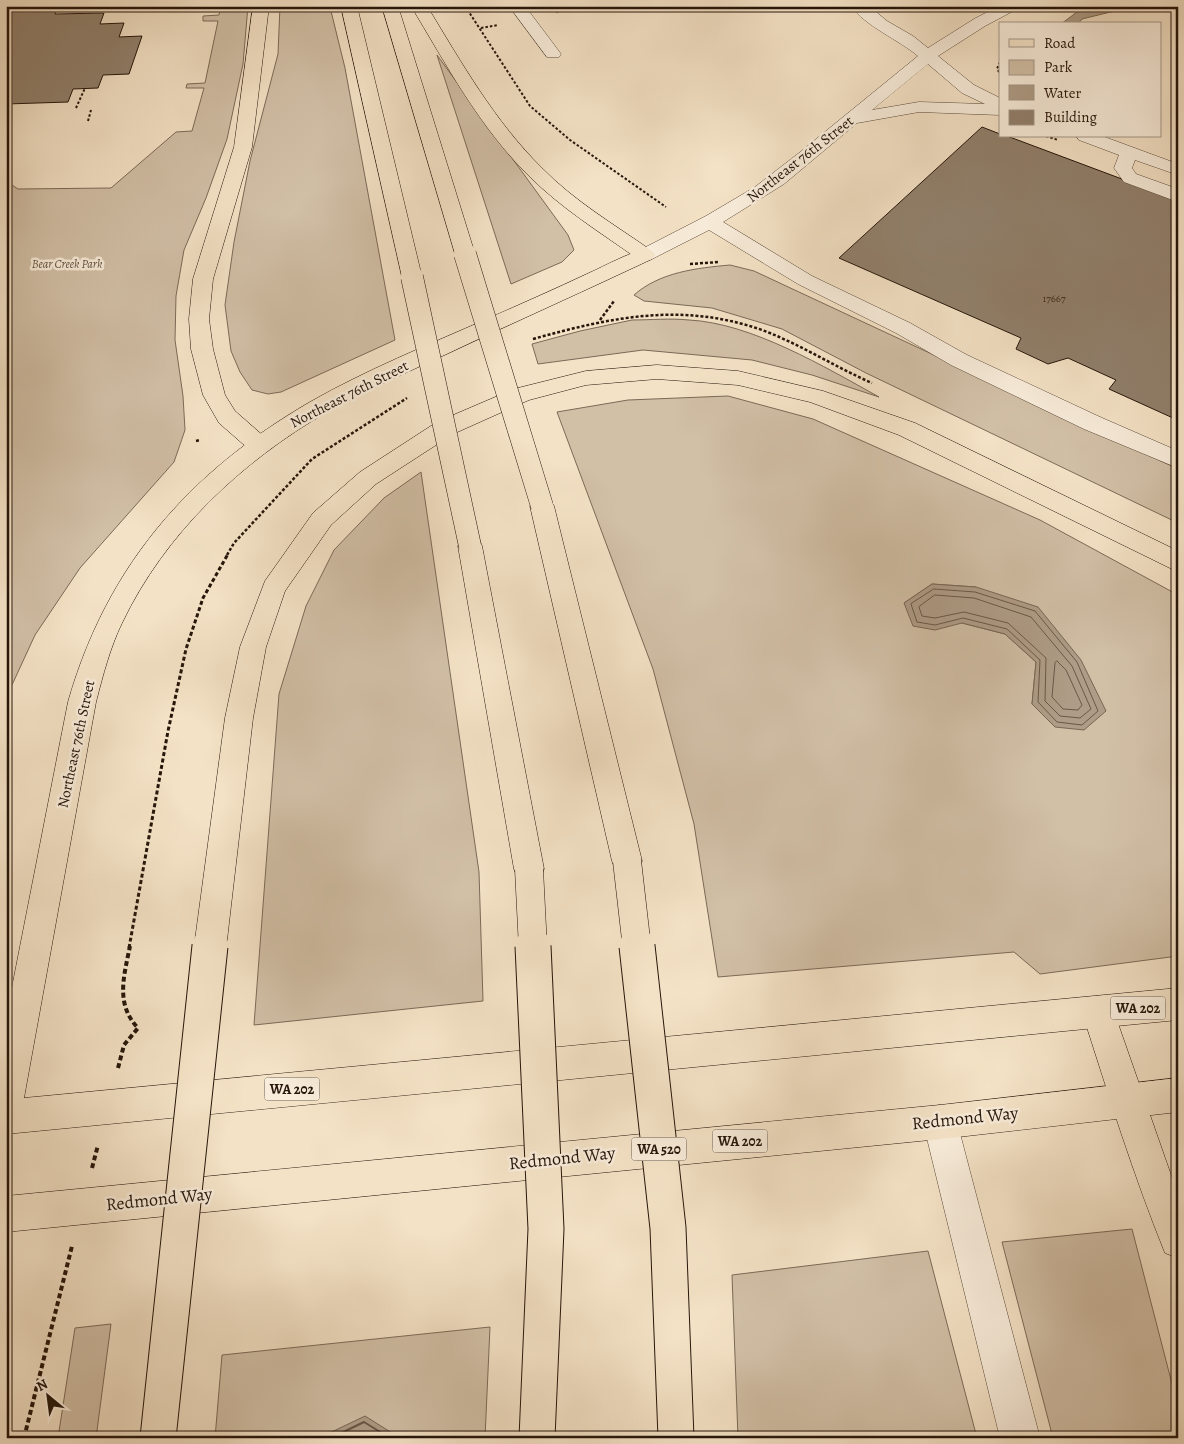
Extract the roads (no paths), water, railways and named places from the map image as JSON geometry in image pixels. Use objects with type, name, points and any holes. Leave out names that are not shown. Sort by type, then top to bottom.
[{"type":"main road","points":[[259,445],[227,417],[214,395],[202,349],[200,319],[203,279],[243,147],[261,6]]},
{"type":"main road","points":[[349,6],[412,277],[470,546],[529,869],[546,1229],[537,1438]]},
{"type":"main road","name":"WA 520","points":[[390,6],[542,506],[627,860],[668,1228],[676,1438]]},
{"type":"main road","points":[[419,6],[486,109],[523,159],[565,198],[645,255]]},
{"type":"main road","name":"Northeast 76th Street","points":[[6,1106],[82,702],[99,650],[122,600],[156,546],[204,492],[259,445],[318,407],[645,255]]},
{"type":"main road","points":[[158,1438],[211,940],[239,718],[253,647],[274,588],[322,519],[368,478],[445,428],[522,394],[586,378],[657,372],[738,378],[815,396],[907,429],[1092,518],[1178,562]]},
{"type":"main road","name":"WA 202","points":[[6,1117],[1178,1004]]},
{"type":"main road","points":[[1098,1012],[1157,1187],[1178,1240]]},
{"type":"main road","name":"Redmond Way","points":[[6,1214],[940,1122],[1178,1095]]},
{"type":"street","points":[[517,6],[553,54]]},
{"type":"street","points":[[859,6],[882,24],[907,39],[968,89],[999,104]]},
{"type":"street","name":"Northeast 76th Street","points":[[645,255],[742,204],[777,180],[928,56],[965,31],[1012,6]]},
{"type":"street","points":[[851,119],[886,111],[919,107],[999,110]]},
{"type":"street","points":[[1090,138],[1178,170]]},
{"type":"street","points":[[1128,152],[1123,168],[1130,178],[1178,196]]},
{"type":"street","points":[[709,222],[805,280],[903,328],[959,360],[1092,423],[1178,460]]},
{"type":"street","points":[[940,1122],[958,1200],[1020,1438]]},
{"type":"water","points":[[1108,6],[1135,6],[1082,19],[1080,22],[1064,22],[1077,12]]},
{"type":"water","points":[[932,584],[976,587],[1038,607],[1081,660],[1106,711],[1084,730],[1055,727],[1032,704],[1036,662],[1005,634],[962,623],[935,630],[913,626],[904,603]]},
{"type":"water","points":[[365,1416],[400,1438],[319,1438]]},
{"type":"park label","name":"Bear Creek Park","points":[[67,264]]}]
